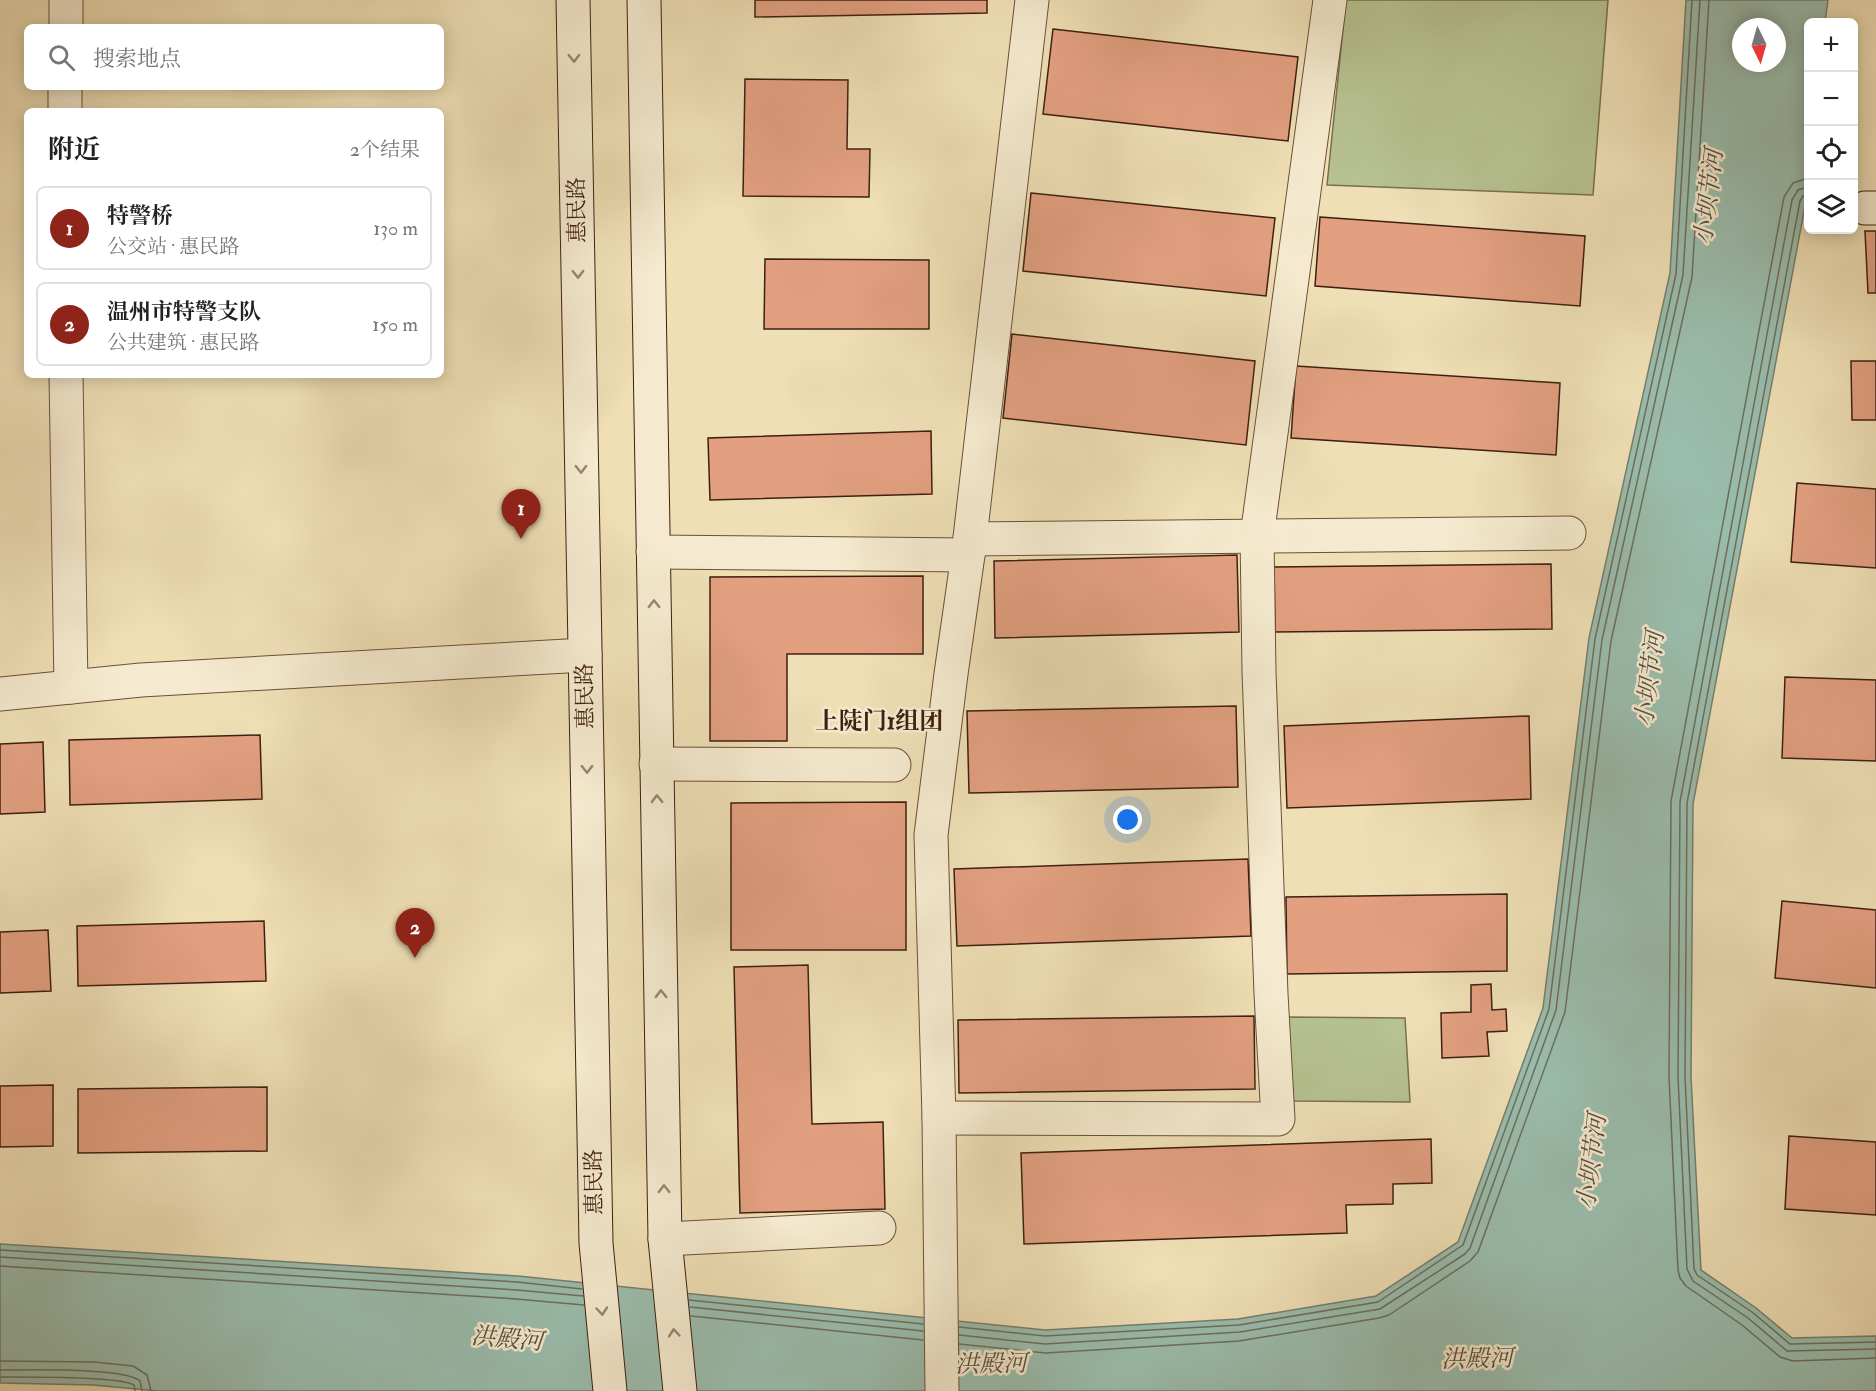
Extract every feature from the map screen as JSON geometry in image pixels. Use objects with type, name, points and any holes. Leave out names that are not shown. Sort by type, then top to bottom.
[{"type":"street","points":[[66,0],[66,24]]},
{"type":"street","name":"惠民路","points":[[573,0],[597,1253],[610,1391]]},
{"type":"street","points":[[644,0],[666,1243],[680,1391]]},
{"type":"street","points":[[942,1391],[939,1118],[931,835],[969,547],[1032,0]]},
{"type":"street","points":[[939,1118],[1278,1119],[1259,672],[1257,536],[1330,0]]},
{"type":"street","points":[[65,90],[65,108]]},
{"type":"street","points":[[66,378],[71,687]]},
{"type":"street","points":[[653,552],[969,547],[1257,536],[1569,533]]},
{"type":"street","points":[[0,694],[153,680],[585,655]]},
{"type":"street","points":[[657,764],[894,765]]},
{"type":"street","points":[[666,1243],[879,1228]]},
{"type":"green space","points":[[1346,0],[1608,0],[1593,195],[1327,185]]},
{"type":"green space","points":[[1288,1017],[1405,1018],[1410,1102],[1293,1101]]},
{"type":"water","points":[[1686,0],[1828,0],[1826,18],[1804,18],[1804,212],[1693,804],[1691,1077],[1701,1270],[1756,1308],[1792,1338],[1876,1336],[1876,1391],[158,1391],[93,1385],[0,1383],[0,1244],[518,1276],[1045,1330],[1238,1319],[1376,1296],[1458,1242],[1543,1008],[1589,638],[1670,273]]},
{"type":"building","points":[[755,0],[987,0],[987,13],[755,17]]},
{"type":"building","points":[[1053,29],[1298,57],[1288,141],[1043,114]]},
{"type":"building","points":[[745,79],[848,80],[847,149],[870,149],[869,197],[743,196]]},
{"type":"building","points":[[1031,193],[1275,218],[1266,296],[1023,271]]},
{"type":"building","points":[[1320,217],[1585,236],[1580,306],[1315,286]]},
{"type":"building","points":[[1865,231],[1876,231],[1876,293],[1868,293]]},
{"type":"building","points":[[765,259],[929,260],[929,329],[764,329]]},
{"type":"building","points":[[1012,334],[1255,361],[1246,445],[1003,418]]},
{"type":"building","points":[[1851,361],[1876,361],[1876,420],[1852,420]]},
{"type":"building","points":[[1296,366],[1560,383],[1556,455],[1291,438]]},
{"type":"building","points":[[931,431],[932,494],[710,500],[708,438]]},
{"type":"building","points":[[1797,483],[1876,489],[1876,568],[1791,562]]},
{"type":"building","points":[[1237,555],[1239,632],[995,638],[994,561]]},
{"type":"building","points":[[1551,564],[1552,629],[1275,632],[1274,567]]},
{"type":"building","points":[[923,576],[923,654],[787,654],[787,741],[710,741],[710,577]]},
{"type":"building","points":[[1785,677],[1876,680],[1876,761],[1782,758]]},
{"type":"building","points":[[1236,706],[1238,787],[969,793],[967,711]]},
{"type":"building","points":[[1529,716],[1531,799],[1287,808],[1284,726]]},
{"type":"building","points":[[260,735],[262,799],[70,805],[69,740]]},
{"type":"building","points":[[43,742],[45,812],[0,814],[0,744]]},
{"type":"building","points":[[906,802],[906,950],[731,950],[731,803]]},
{"type":"building","points":[[1248,859],[1251,936],[957,946],[954,869]]},
{"type":"building","points":[[1507,894],[1507,971],[1287,974],[1286,897]]},
{"type":"building","points":[[1782,901],[1876,910],[1876,988],[1775,978]]},
{"type":"building","points":[[264,921],[266,981],[78,986],[77,926]]},
{"type":"building","points":[[48,930],[51,991],[0,993],[0,932]]},
{"type":"building","points":[[808,965],[812,1124],[883,1122],[885,1209],[740,1213],[734,967]]},
{"type":"building","points":[[1491,984],[1492,1010],[1506,1009],[1507,1031],[1487,1032],[1489,1056],[1442,1058],[1441,1013],[1471,1012],[1471,985]]},
{"type":"building","points":[[1254,1016],[1255,1089],[959,1093],[958,1020]]},
{"type":"building","points":[[53,1085],[53,1146],[0,1147],[0,1086]]},
{"type":"building","points":[[267,1087],[267,1151],[78,1153],[78,1089]]},
{"type":"building","points":[[1789,1136],[1876,1142],[1876,1215],[1785,1209]]},
{"type":"building","points":[[1431,1139],[1432,1183],[1393,1184],[1393,1204],[1346,1205],[1347,1233],[1024,1244],[1021,1153]]},
{"type":"place","name":"特警桥","points":[[521,539]]},
{"type":"place","name":"温州市特警支队","points":[[415,958]]},
{"type":"district","name":"上陡门1组团","points":[[879,721]]},
{"type":"water label","name":"小坝节河","points":[[1709,197]]},
{"type":"water label","name":"小坝节河","points":[[1650,679]]},
{"type":"water label","name":"小坝节河","points":[[1592,1162]]},
{"type":"water label","name":"洪殿河","points":[[507,1339]]},
{"type":"water label","name":"洪殿河","points":[[1477,1359]]},
{"type":"water label","name":"洪殿河","points":[[991,1364]]}]
